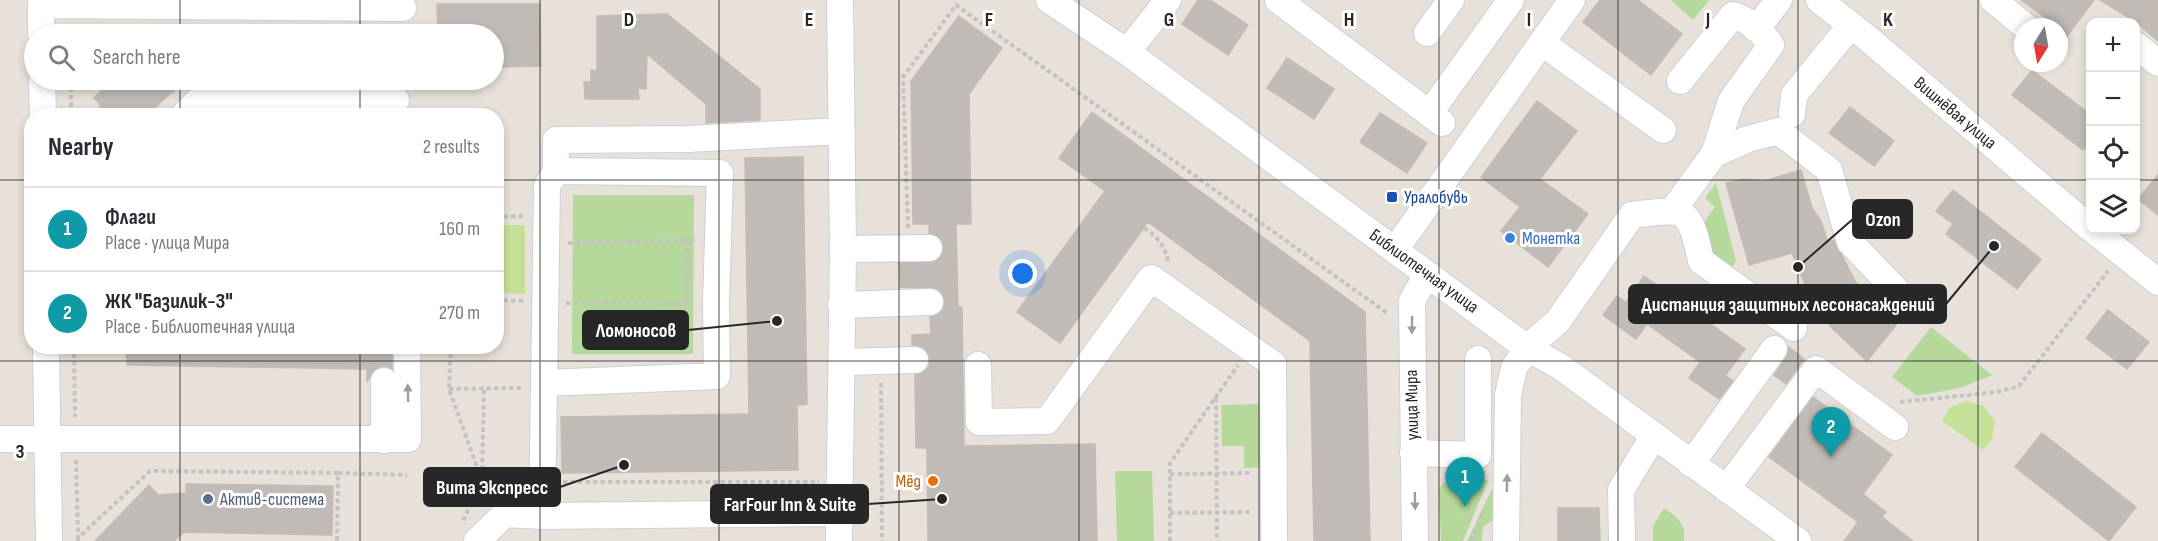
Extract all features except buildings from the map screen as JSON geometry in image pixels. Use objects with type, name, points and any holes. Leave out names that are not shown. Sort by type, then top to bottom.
[{"type":"street","points":[[839,541],[843,249],[840,0]]},
{"type":"street","name":"Библиотечная улица","points":[[1049,0],[1128,52],[1527,348],[1561,367],[1653,437],[1798,541]]},
{"type":"street","points":[[1128,52],[1168,0]]},
{"type":"street","points":[[1278,0],[1436,118],[1511,0]]},
{"type":"street","points":[[1427,33],[1451,0]]},
{"type":"street","points":[[1395,250],[1572,0]]},
{"type":"street","points":[[1756,29],[1779,0]]},
{"type":"street","name":"Вишнёвая улица","points":[[1819,0],[2086,221]]},
{"type":"street","points":[[1993,0],[2015,18]]},
{"type":"street","points":[[42,24],[41,5],[202,12],[403,8]]},
{"type":"street","points":[[1673,210],[1714,154],[1731,100],[1771,45],[1741,17],[1733,15],[1680,81]]},
{"type":"street","points":[[1792,114],[1794,95],[1851,25]]},
{"type":"street","points":[[1542,42],[1663,130]]},
{"type":"street","points":[[2140,48],[2158,63]]},
{"type":"street","points":[[42,90],[43,108]]},
{"type":"street","points":[[189,108],[202,90]]},
{"type":"street","points":[[210,90],[247,100],[396,100]]},
{"type":"street","points":[[542,516],[540,482],[547,186],[556,171],[556,140],[688,139],[840,131]]},
{"type":"street","points":[[1714,154],[1748,139],[1778,131],[1828,171],[1850,242],[1900,294]]},
{"type":"street","points":[[544,387],[717,376],[720,173],[556,171]]},
{"type":"street","points":[[1506,541],[1508,395],[1514,368],[1527,348],[1558,321],[1632,215],[1673,210],[1693,224],[1701,261],[1794,328]]},
{"type":"street","name":"Вишнёвая улица","points":[[2101,234],[2158,282]]},
{"type":"street","points":[[843,249],[919,248]]},
{"type":"street","name":"улица Мира","points":[[1415,541],[1412,301],[1427,274]]},
{"type":"street","points":[[978,366],[979,422],[1047,421],[1151,278],[1274,364],[1274,541]]},
{"type":"street","points":[[841,305],[930,302]]},
{"type":"street","points":[[1691,464],[1774,349]]},
{"type":"street","points":[[46,354],[48,541]]},
{"type":"street","points":[[396,439],[406,354]]},
{"type":"street","points":[[842,362],[881,359],[915,360]]},
{"type":"street","points":[[1413,453],[1478,455],[1478,360]]},
{"type":"street","points":[[1726,489],[1816,369],[1894,427]]},
{"type":"street","points":[[384,381],[396,439]]},
{"type":"street","points":[[1622,541],[1621,490],[1653,437]]},
{"type":"street","points":[[0,439],[396,439]]},
{"type":"street","points":[[468,535],[505,514],[542,516],[839,513]]},
{"type":"path","points":[[919,248],[903,77],[956,5],[1386,313]]},
{"type":"path","points":[[71,90],[71,108]]},
{"type":"path","points":[[504,217],[532,216]]},
{"type":"path","points":[[546,243],[718,239]]},
{"type":"path","points":[[504,300],[687,304],[687,241]]},
{"type":"path","points":[[1865,405],[1997,392],[2019,386],[2122,254]]},
{"type":"path","points":[[1170,541],[1170,463],[1250,348]]},
{"type":"path","points":[[74,354],[78,539]]},
{"type":"path","points":[[451,354],[449,389],[482,481]]},
{"type":"path","points":[[881,359],[882,541]]},
{"type":"path","points":[[449,389],[544,387]]},
{"type":"path","points":[[468,535],[482,481],[484,390]]},
{"type":"path","points":[[1216,397],[1217,541]]},
{"type":"path","points":[[78,539],[150,471],[407,475]]},
{"type":"path","points":[[337,541],[338,473]]},
{"type":"path","points":[[1170,474],[1274,473]]},
{"type":"path","points":[[482,481],[827,482]]},
{"type":"path","points":[[1170,513],[1274,511]]},
{"type":"green space","points":[[1671,0],[1709,0],[1693,20]]},
{"type":"green space","points":[[1716,183],[1736,261],[1729,273],[1712,260],[1701,227],[1715,207],[1705,198]]},
{"type":"green space","points":[[573,195],[694,195],[693,354],[572,354]]},
{"type":"green space","points":[[504,225],[525,225],[525,294],[504,293]]},
{"type":"green space","points":[[1931,327],[1992,375],[1960,388],[1917,396],[1892,377]]},
{"type":"green space","points":[[1966,401],[1984,406],[1995,422],[1992,440],[1983,450],[1942,421],[1949,408]]},
{"type":"green space","points":[[1265,404],[1266,467],[1244,468],[1244,446],[1222,446],[1221,405]]},
{"type":"green space","points":[[1115,471],[1152,471],[1154,541],[1117,541]]},
{"type":"green space","points":[[1450,478],[1488,480],[1463,541],[1441,541],[1439,488]]},
{"type":"green space","points":[[1494,485],[1494,519],[1483,527],[1482,541],[1467,541]]},
{"type":"green space","points":[[1664,508],[1680,521],[1684,530],[1684,541],[1653,541],[1653,526]]},
{"type":"place","name":"Уралобувь","points":[[1392,197]]},
{"type":"place","name":"Монетка","points":[[1510,238]]},
{"type":"place","name":"Дистанция защитных лесонасаждений","points":[[1994,246]]},
{"type":"place","name":"Ozon","points":[[1798,267]]},
{"type":"place","name":"Ломоносов","points":[[777,321]]},
{"type":"place","name":"ЖК \"Базилик-3\"","points":[[1831,457]]},
{"type":"place","name":"Вита Экспресс","points":[[624,465]]},
{"type":"place","name":"Мёд","points":[[933,481]]},
{"type":"place","name":"Актив-система","points":[[208,499]]},
{"type":"place","name":"FarFour Inn & Suite","points":[[942,499]]},
{"type":"place","name":"Флаги","points":[[1465,507]]}]
